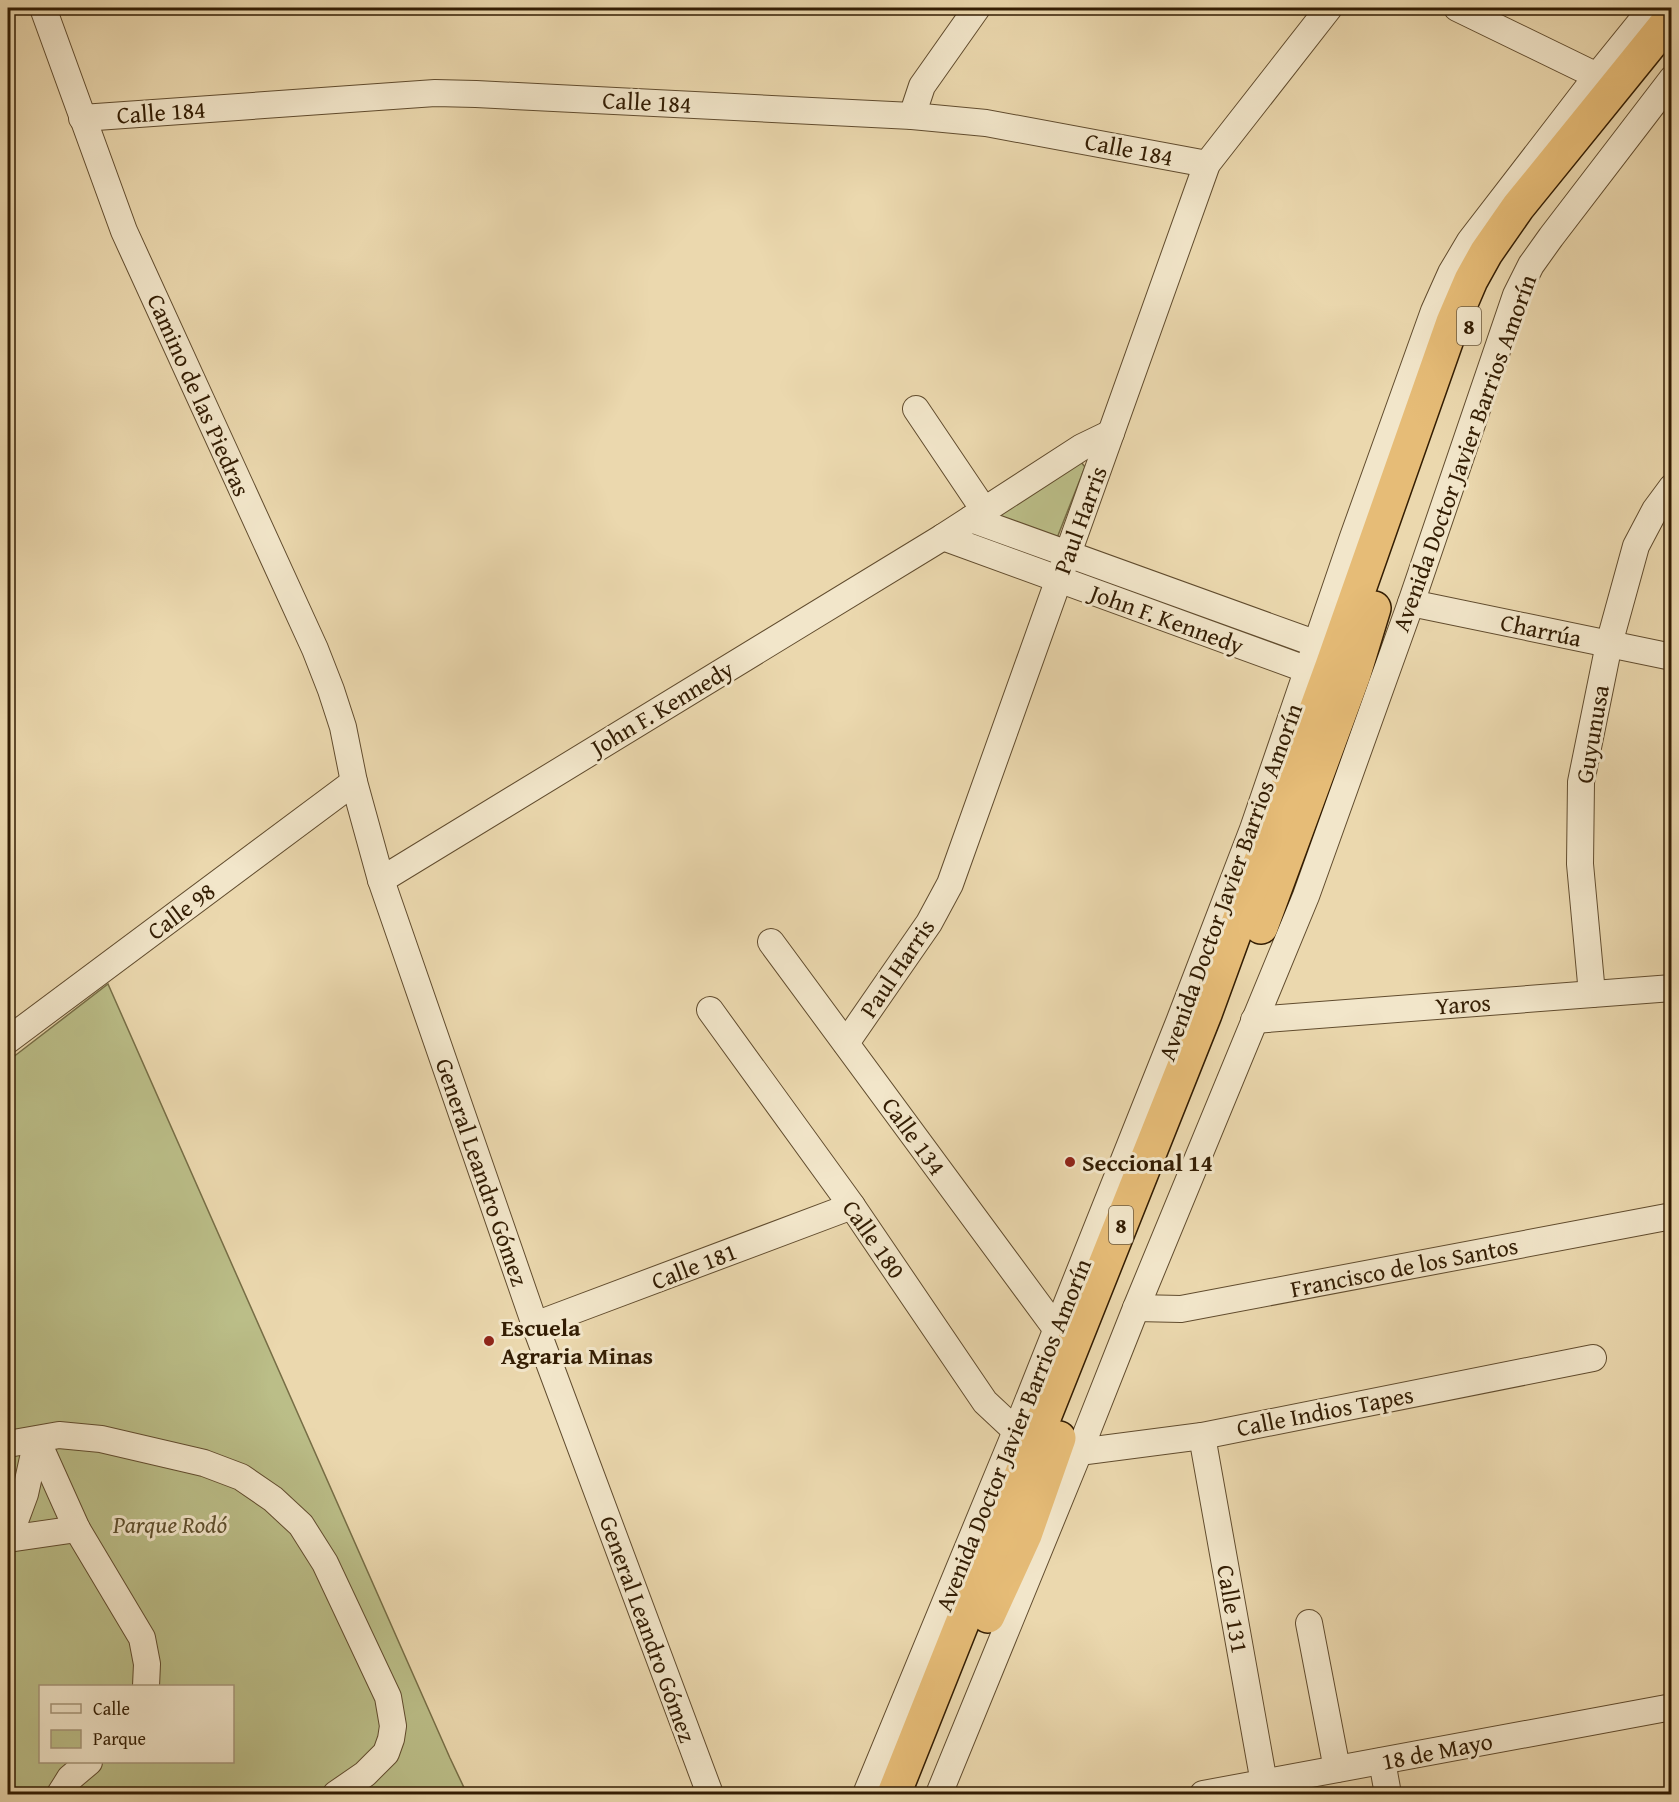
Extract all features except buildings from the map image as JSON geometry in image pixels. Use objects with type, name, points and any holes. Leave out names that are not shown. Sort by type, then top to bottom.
[{"type":"highway","name":"Avenida Doctor Javier Barrios Amorín","points":[[894,1794],[1047,1443],[1205,1014],[1327,663],[1453,322],[1471,280],[1486,253],[1518,207],[1671,17]]},
{"type":"highway","name":"Avenida Doctor Javier Barrios Amorín","points":[[1327,663],[1382,579],[1469,326],[1482,296],[1510,247],[1671,44]]},
{"type":"highway","name":"Avenida Doctor Javier Barrios Amorín","points":[[916,1794],[984,1624],[1025,1535],[1047,1443]]},
{"type":"street","name":"Camino de las Piedras","points":[[43,8],[124,231],[315,649],[340,718],[354,782]]},
{"type":"street","points":[[912,116],[922,86],[977,8]]},
{"type":"street","name":"Paul Harris","points":[[846,1043],[929,923],[950,884],[1207,164],[1329,8]]},
{"type":"street","points":[[1457,8],[1597,76]]},
{"type":"street","name":"Avenida Doctor Javier Barrios Amorín","points":[[939,1794],[1047,1443],[1057,1330],[1249,840],[1327,663],[1434,311],[1451,273],[1470,241],[1652,8]]},
{"type":"street","name":"Avenida Doctor Javier Barrios Amorín","points":[[866,1794],[1047,1443],[1136,1308],[1306,896],[1411,603],[1516,295],[1531,265],[1551,237],[1671,79]]},
{"type":"street","name":"Calle 184","points":[[82,118],[435,93],[476,94],[912,116],[986,123],[1207,164]]},
{"type":"street","points":[[916,409],[978,515]]},
{"type":"street","name":"John F. Kennedy","points":[[381,880],[943,537],[1082,447],[1112,433]]},
{"type":"street","name":"Guyunusa","points":[[1592,994],[1580,864],[1581,783],[1609,644],[1636,546],[1655,510],[1671,488]]},
{"type":"street","name":"John F. Kennedy","points":[[978,515],[1327,663]]},
{"type":"street","name":"John F. Kennedy","points":[[943,537],[1059,580],[1327,663]]},
{"type":"street","name":"Charrúa","points":[[1411,603],[1671,657]]},
{"type":"street","name":"General Leandro Gómez","points":[[354,782],[381,880],[535,1325],[710,1794]]},
{"type":"street","name":"Calle 98","points":[[8,1040],[354,782]]},
{"type":"street","name":"Calle 134","points":[[771,942],[1057,1330]]},
{"type":"street","name":"Yaros","points":[[1254,1020],[1671,988]]},
{"type":"street","name":"Calle 180","points":[[710,1010],[852,1206],[985,1401],[1047,1443]]},
{"type":"street","name":"Calle 181","points":[[535,1325],[852,1206]]},
{"type":"street","name":"Francisco de los Santos","points":[[1136,1308],[1181,1309],[1671,1216]]},
{"type":"street","name":"Calle Indios Tapes","points":[[1047,1443],[1202,1436],[1593,1358]]},
{"type":"street","points":[[8,1444],[59,1436],[101,1439],[204,1463],[241,1477],[273,1499],[301,1525],[325,1563],[388,1697],[393,1726],[386,1753],[365,1774],[336,1794]]},
{"type":"street","name":"Calle 131","points":[[1202,1436],[1264,1783]]},
{"type":"street","points":[[37,1440],[77,1529],[142,1638],[147,1664],[146,1685]]},
{"type":"street","points":[[37,1440],[25,1494],[8,1540],[77,1529]]},
{"type":"street","points":[[1309,1623],[1337,1770]]},
{"type":"street","name":"18 de Mayo","points":[[1203,1794],[1671,1707]]},
{"type":"street","points":[[1382,1761],[1388,1794]]},
{"type":"street","points":[[60,1794],[70,1778],[87,1763]]},
{"type":"green space","points":[[1081,462],[1085,467],[1057,538],[1000,522],[998,515]]},
{"type":"green space","name":"Parque Rodó","points":[[108,984],[467,1794],[8,1794],[8,1061]]},
{"type":"place","name":"Seccional 14","points":[[1070,1162]]},
{"type":"place","name":"Escuela Agraria Minas","points":[[489,1341]]}]
